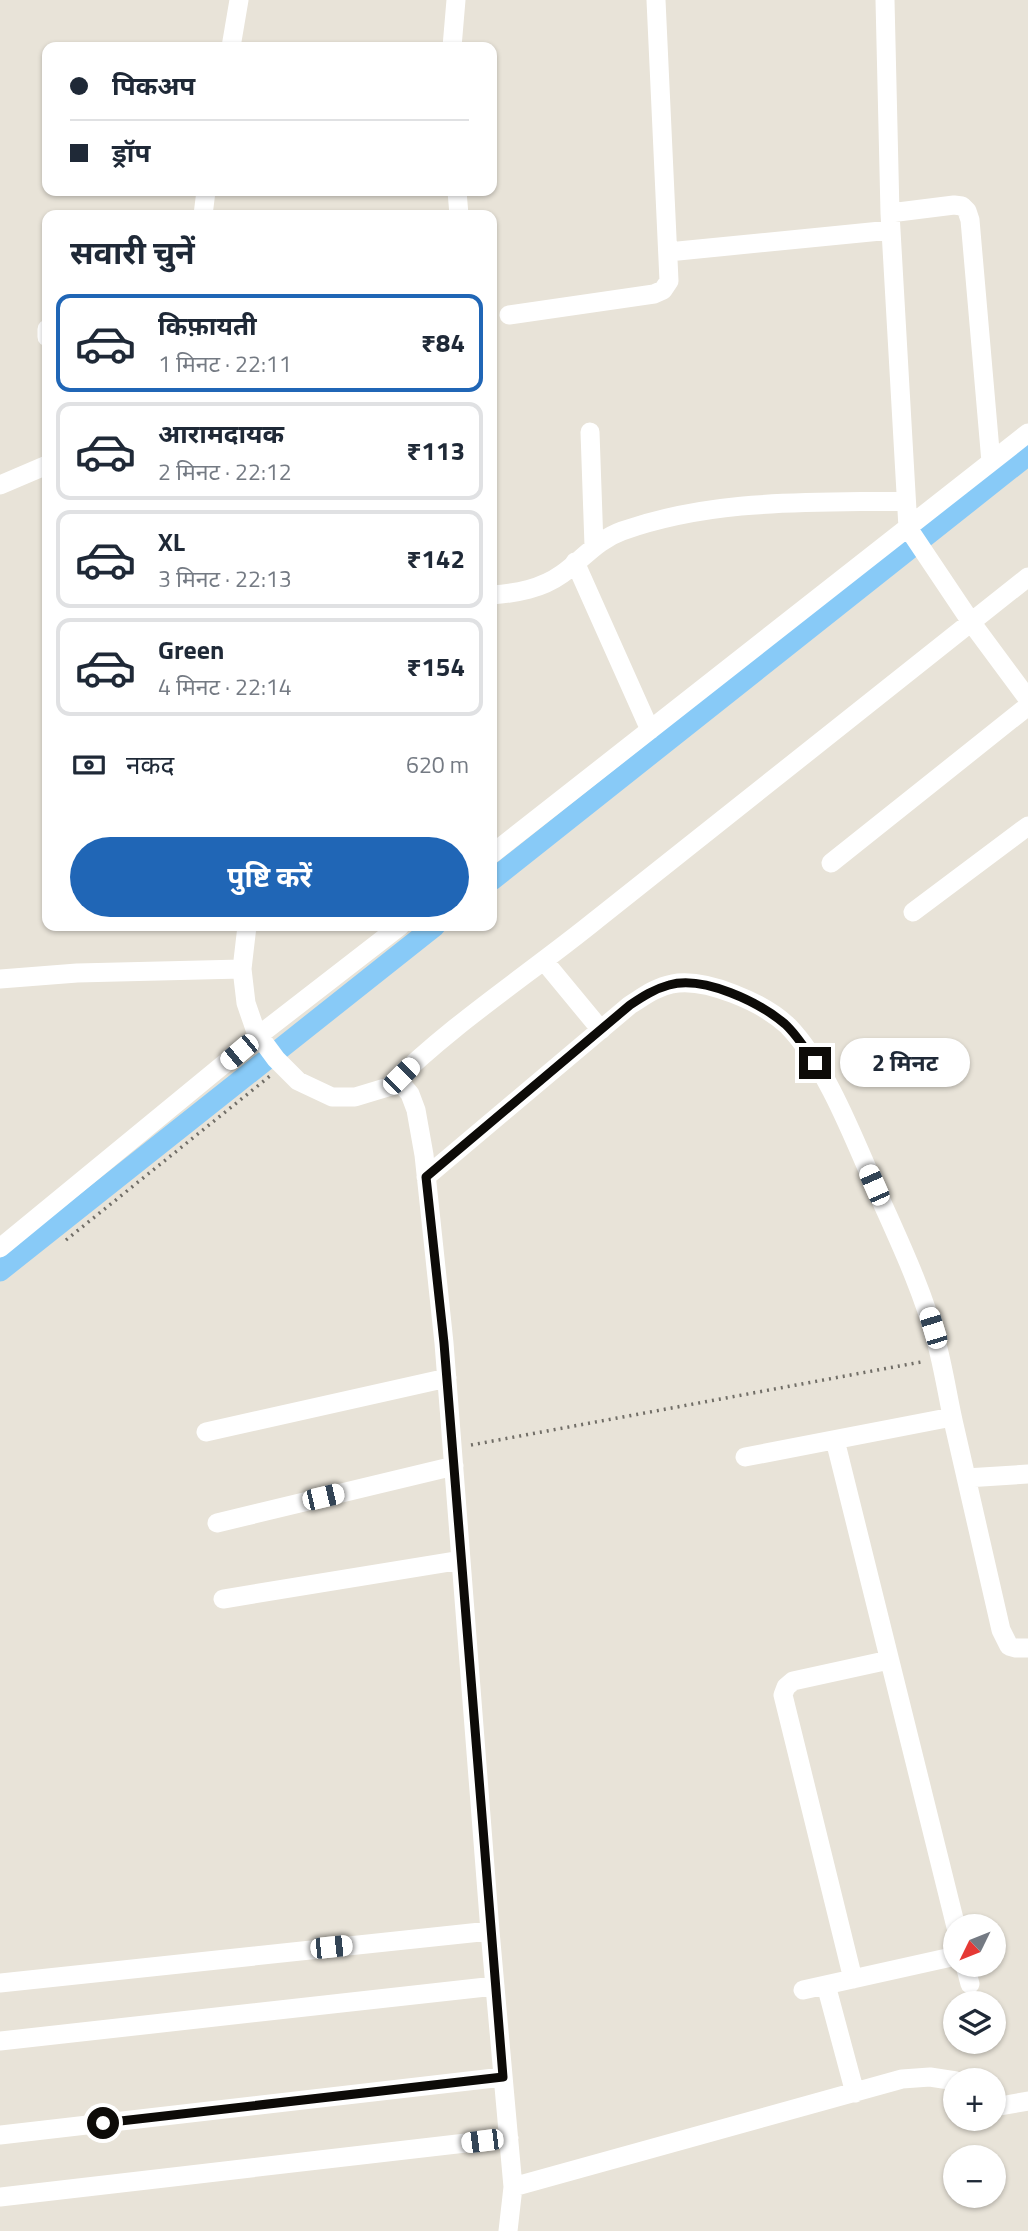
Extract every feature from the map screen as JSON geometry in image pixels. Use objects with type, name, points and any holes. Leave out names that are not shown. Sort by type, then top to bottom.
[{"type":"street","points":[[232,42],[239,0]]},
{"type":"street","points":[[452,42],[456,0]]},
{"type":"street","points":[[509,315],[654,294],[663,290],[668,281],[656,0]]},
{"type":"street","points":[[885,0],[891,221],[910,533],[1028,699]]},
{"type":"street","points":[[668,252],[891,221],[954,205],[962,206],[968,211],[971,220],[991,462]]},
{"type":"street","points":[[590,432],[594,546]]},
{"type":"street","points":[[497,850],[910,533],[1028,433]]},
{"type":"street","points":[[0,485],[42,467]]},
{"type":"street","points":[[497,594],[530,590],[546,583],[563,573],[594,546],[618,532],[654,520],[724,506],[906,500]]},
{"type":"street","points":[[575,562],[650,730]]},
{"type":"street","points":[[390,1086],[429,1048],[544,961],[1028,577]]},
{"type":"street","points":[[831,863],[1028,706]]},
{"type":"street","points":[[913,912],[1028,826]]},
{"type":"street","points":[[246,931],[242,969],[246,1003],[270,1052],[298,1081],[332,1097],[355,1097],[398,1084],[405,1088],[416,1110],[426,1177],[447,1378],[490,1931],[513,2187],[508,2231]]},
{"type":"street","points":[[0,1248],[270,1052],[395,931]]},
{"type":"street","points":[[544,961],[601,1030]]},
{"type":"street","points":[[0,979],[78,973],[242,969]]},
{"type":"street","points":[[426,1177],[630,1005],[654,990],[689,982],[710,986],[772,1013],[802,1044],[820,1073],[864,1161],[916,1280],[940,1359],[1005,1640],[1009,1646],[1028,1648]]},
{"type":"street","points":[[206,1432],[447,1378]]},
{"type":"street","points":[[745,1457],[952,1418]]},
{"type":"street","points":[[835,1440],[953,1914]]},
{"type":"street","points":[[217,1523],[453,1457]]},
{"type":"street","points":[[966,1478],[1028,1474]]},
{"type":"street","points":[[223,1599],[461,1560]]},
{"type":"street","points":[[853,1979],[783,1695],[786,1687],[793,1681],[890,1660]]},
{"type":"street","points":[[0,1983],[490,1931]]},
{"type":"street","points":[[803,1990],[943,1959]]},
{"type":"street","points":[[826,1985],[855,2093]]},
{"type":"street","points":[[0,2041],[495,1986]]},
{"type":"street","points":[[0,2135],[503,2077]]},
{"type":"street","points":[[513,2187],[902,2079],[943,2079]]},
{"type":"street","points":[[1006,2105],[1028,2101]]},
{"type":"street","points":[[0,2197],[509,2138]]},
{"type":"path","points":[[66,1240],[270,1052]]},
{"type":"path","points":[[453,1457],[940,1359]]},
{"type":"waterway","points":[[497,876],[1028,455]]},
{"type":"waterway","points":[[0,1271],[429,931]]},
{"type":"route","points":[[103,2123],[503,2077],[444,1343],[426,1177],[630,1005],[654,990],[671,984],[689,982],[710,986],[772,1013],[787,1026],[815,1063]]}]
